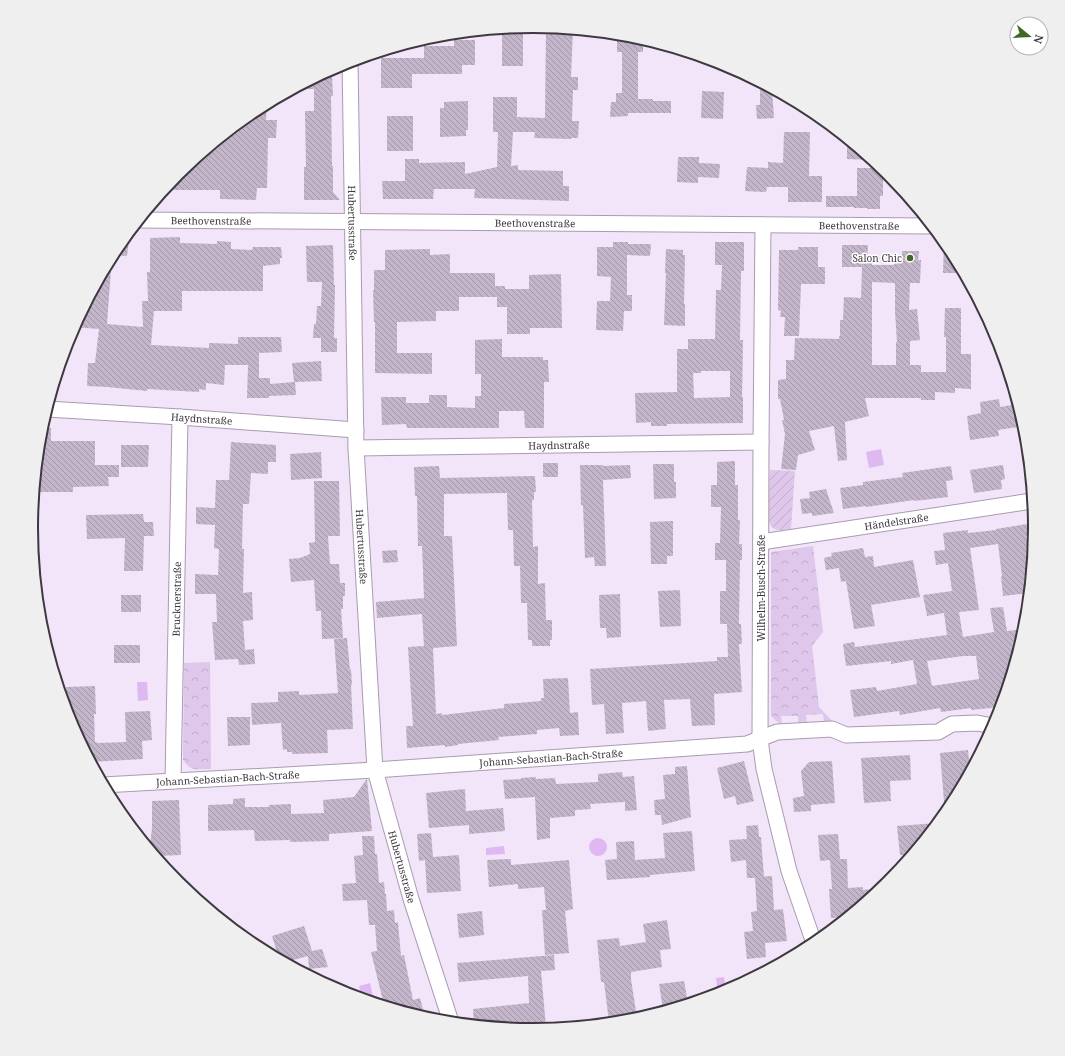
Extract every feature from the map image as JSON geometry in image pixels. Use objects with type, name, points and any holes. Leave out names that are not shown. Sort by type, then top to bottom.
[{"type":"street","name":"Hubertusstraße","points":[[350,68],[356,448],[375,770],[411,899],[449,1015]]},
{"type":"street","name":"Beethovenstraße","points":[[146,220],[924,226]]},
{"type":"street","name":"Wilhelm-Busch-Straße","points":[[763,225],[760,739],[764,769],[789,872],[812,937]]},
{"type":"street","name":"Haydnstraße","points":[[52,409],[356,430]]},
{"type":"street","name":"Brucknerstraße","points":[[173,781],[180,417]]},
{"type":"street","name":"Haydnstraße","points":[[356,448],[761,442]]},
{"type":"street","name":"Händelstraße","points":[[761,542],[1026,502]]},
{"type":"street","name":"Johann-Sebastian-Bach-Straße","points":[[110,785],[375,770],[747,744],[778,732],[832,729],[846,735],[938,732],[952,724],[977,723],[986,725]]},
{"type":"green space","points":[[770,470],[795,471],[791,529],[776,530],[768,519]]},
{"type":"green space","points":[[813,546],[823,632],[812,646],[819,707],[833,722],[824,723],[823,714],[806,715],[807,724],[798,724],[798,716],[781,716],[782,725],[771,715],[771,552]]},
{"type":"green space","points":[[210,662],[211,769],[195,769],[186,764],[183,760],[184,663]]},
{"type":"shaded area","points":[[881,449],[884,465],[869,468],[866,452]]},
{"type":"shaded area","points":[[137,682],[147,682],[148,700],[138,701]]},
{"type":"shaded area","points":[[598,838],[604,841],[607,847],[604,853],[598,856],[592,853],[589,847],[592,841]]},
{"type":"shaded area","points":[[504,846],[505,854],[486,855],[486,848]]},
{"type":"shaded area","points":[[724,977],[725,984],[717,987],[716,978]]},
{"type":"shaded area","points":[[370,983],[373,997],[360,992],[359,986]]},
{"type":"building","points":[[523,33],[523,66],[502,66],[502,34]]},
{"type":"building","points":[[546,33],[573,35],[571,77],[578,77],[578,90],[573,90],[572,121],[579,121],[578,138],[534,138],[535,132],[513,132],[511,166],[518,165],[518,170],[563,171],[563,186],[569,186],[569,201],[474,198],[475,189],[434,189],[433,199],[383,199],[382,181],[405,181],[405,159],[419,159],[419,163],[465,162],[465,174],[497,167],[498,132],[493,132],[493,97],[517,97],[517,117],[545,118]]},
{"type":"building","points":[[454,40],[475,40],[475,65],[462,65],[462,74],[412,74],[412,88],[381,88],[381,58],[424,58],[424,46],[454,46]]},
{"type":"building","points":[[617,41],[643,46],[643,52],[638,52],[638,99],[671,101],[671,113],[628,113],[628,116],[610,117],[611,102],[616,102],[616,93],[622,93],[622,52],[617,52]]},
{"type":"building","points":[[332,76],[333,96],[331,96],[333,192],[340,200],[304,200],[304,167],[306,167],[305,111],[314,111],[314,89],[304,89]]},
{"type":"building","points":[[760,89],[772,95],[774,118],[757,119],[756,105],[760,105]]},
{"type":"building","points":[[702,91],[724,92],[723,119],[701,118]]},
{"type":"building","points":[[468,101],[468,130],[466,130],[466,136],[440,137],[440,108],[444,108],[444,102]]},
{"type":"building","points":[[267,110],[266,120],[277,120],[276,138],[268,138],[267,188],[257,188],[256,200],[220,199],[220,190],[171,190],[206,156],[231,135]]},
{"type":"building","points":[[387,116],[413,116],[413,151],[387,151]]},
{"type":"building","points":[[784,132],[810,132],[809,176],[822,176],[822,202],[788,202],[788,187],[767,187],[766,192],[745,191],[747,167],[768,168],[768,162],[783,163]]},
{"type":"building","points":[[847,146],[863,160],[847,159]]},
{"type":"building","points":[[678,157],[699,157],[699,163],[720,164],[719,178],[698,177],[698,183],[677,182]]},
{"type":"building","points":[[857,168],[872,168],[883,178],[883,196],[880,196],[880,209],[826,207],[826,196],[857,196]]},
{"type":"building","points":[[180,237],[180,243],[217,244],[217,241],[231,242],[231,249],[252,250],[253,247],[281,247],[282,258],[280,258],[280,264],[263,266],[263,291],[182,291],[182,311],[154,311],[151,345],[209,348],[209,343],[238,344],[238,337],[281,337],[282,352],[259,353],[259,378],[270,378],[270,384],[294,382],[292,363],[321,361],[322,381],[295,382],[296,395],[269,396],[269,398],[247,398],[248,365],[225,365],[224,385],[206,383],[206,390],[199,389],[199,392],[147,389],[147,391],[87,386],[88,363],[95,363],[99,329],[80,328],[111,269],[107,324],[143,327],[142,301],[148,301],[147,272],[150,272],[150,238]]},
{"type":"building","points":[[129,242],[127,256],[119,255]]},
{"type":"building","points":[[613,242],[628,242],[628,244],[651,244],[650,256],[627,255],[627,295],[632,295],[632,311],[624,311],[623,331],[596,330],[597,301],[610,301],[611,277],[597,276],[597,247],[613,247]]},
{"type":"building","points":[[715,242],[744,242],[744,271],[741,271],[740,340],[743,340],[743,423],[667,424],[667,426],[651,426],[651,422],[636,423],[635,393],[677,392],[677,349],[688,349],[688,339],[715,339],[716,290],[721,290],[722,265],[715,265]],"holes":[[[701,371],[730,371],[730,397],[694,398],[693,373],[701,373]]]},
{"type":"building","points":[[333,245],[335,285],[334,338],[337,338],[337,352],[321,352],[321,338],[313,338],[314,324],[316,324],[317,306],[321,306],[322,282],[307,282],[306,246]]},
{"type":"building","points":[[842,245],[868,245],[867,263],[872,263],[872,265],[894,265],[894,260],[902,260],[902,251],[919,251],[918,260],[921,260],[920,283],[910,283],[909,310],[917,309],[920,340],[910,341],[910,365],[921,365],[921,372],[946,372],[946,337],[944,337],[945,308],[961,308],[961,354],[971,354],[971,389],[955,388],[955,393],[935,392],[935,400],[921,400],[921,398],[865,398],[869,416],[845,422],[847,460],[838,461],[834,426],[809,431],[815,450],[798,455],[796,470],[781,469],[785,434],[780,399],[778,399],[778,380],[786,379],[786,360],[794,360],[795,338],[839,339],[840,320],[843,320],[844,297],[861,298],[862,267],[842,267]],"holes":[[[872,282],[895,283],[897,342],[896,365],[872,365]]]},
{"type":"building","points":[[798,247],[818,247],[818,267],[825,267],[825,284],[801,284],[799,336],[784,336],[785,317],[780,317],[781,311],[778,310],[779,250],[798,250]]},
{"type":"building","points":[[430,249],[430,255],[450,254],[450,273],[495,273],[495,286],[505,286],[505,289],[529,289],[529,275],[561,274],[562,328],[530,328],[530,334],[507,334],[507,307],[497,307],[497,297],[459,297],[459,311],[436,311],[436,321],[397,322],[397,353],[432,353],[432,374],[375,373],[374,270],[385,270],[385,250]]},
{"type":"building","points":[[666,249],[683,250],[683,255],[685,255],[685,326],[664,325]]},
{"type":"building","points":[[944,253],[957,273],[943,273]]},
{"type":"building","points":[[502,339],[502,357],[543,357],[543,360],[548,360],[549,382],[544,382],[544,428],[525,428],[524,411],[499,411],[499,428],[407,428],[406,424],[382,425],[381,397],[406,397],[406,403],[429,403],[429,395],[447,395],[447,407],[475,408],[475,396],[481,396],[481,374],[475,374],[475,340]]},
{"type":"building","points":[[999,399],[1000,407],[1012,405],[1017,427],[998,430],[999,436],[970,440],[967,416],[981,413],[980,402]]},
{"type":"building","points":[[48,428],[51,428],[51,441],[95,441],[95,465],[119,465],[119,477],[108,477],[109,486],[73,487],[73,492],[39,492]]},
{"type":"building","points":[[231,442],[276,445],[276,462],[268,462],[268,474],[251,473],[249,504],[243,504],[243,593],[252,592],[253,620],[243,621],[245,650],[254,649],[255,664],[239,665],[238,659],[215,660],[212,622],[217,622],[216,594],[195,594],[195,574],[218,575],[219,549],[214,548],[215,525],[196,524],[196,507],[215,508],[216,480],[229,480]]},
{"type":"building","points":[[121,445],[149,445],[148,467],[121,467]]},
{"type":"building","points":[[321,452],[322,478],[291,480],[290,454]]},
{"type":"building","points":[[735,461],[735,485],[738,485],[738,520],[740,520],[739,544],[742,544],[742,560],[740,560],[739,624],[741,624],[742,644],[739,644],[742,692],[714,694],[715,725],[692,726],[690,699],[664,700],[666,729],[648,731],[646,701],[622,703],[624,733],[606,734],[604,704],[592,705],[590,669],[717,661],[717,657],[728,657],[727,624],[720,624],[720,591],[726,591],[726,560],[715,560],[715,543],[720,543],[721,507],[711,507],[711,485],[717,485],[717,462]]},
{"type":"building","points":[[543,463],[558,463],[558,477],[543,477]]},
{"type":"building","points":[[653,464],[674,464],[676,498],[654,499]]},
{"type":"building","points":[[580,465],[630,465],[631,478],[603,480],[606,566],[595,566],[594,557],[585,558]]},
{"type":"building","points":[[1003,465],[1005,479],[1001,480],[1002,489],[974,493],[970,470]]},
{"type":"building","points":[[439,466],[440,478],[535,476],[536,492],[534,492],[534,500],[532,500],[533,547],[538,546],[538,584],[545,583],[546,620],[552,620],[552,640],[550,640],[550,646],[532,646],[532,640],[528,640],[527,603],[521,603],[520,566],[514,566],[513,530],[508,530],[507,493],[444,494],[444,536],[452,536],[457,646],[433,648],[436,714],[442,713],[442,715],[504,708],[504,704],[541,701],[541,698],[544,698],[543,679],[568,678],[570,713],[578,712],[579,735],[560,736],[559,728],[537,730],[537,734],[498,737],[499,740],[458,744],[445,747],[445,745],[407,748],[406,726],[413,726],[408,647],[424,646],[422,614],[377,618],[376,602],[424,598],[422,546],[418,546],[417,496],[415,496],[414,467]]},
{"type":"building","points":[[951,466],[953,480],[946,481],[948,497],[843,509],[840,488],[863,485],[863,482],[903,477],[902,473]]},
{"type":"building","points":[[314,481],[339,481],[340,536],[328,536],[330,564],[339,564],[340,583],[345,583],[343,609],[341,609],[343,638],[322,639],[321,611],[316,611],[314,580],[291,582],[289,559],[300,558],[310,554],[309,543],[315,542]]},
{"type":"building","points":[[826,489],[834,513],[812,516],[812,513],[802,514],[800,499],[810,498],[809,492]]},
{"type":"building","points":[[143,514],[144,522],[153,522],[154,536],[144,536],[143,571],[124,571],[125,538],[87,539],[86,515]]},
{"type":"building","points":[[673,521],[673,556],[667,556],[667,564],[651,564],[650,522]]},
{"type":"building","points":[[1028,524],[1023,594],[1003,596],[998,544],[970,548],[979,610],[959,612],[963,637],[994,632],[990,608],[1003,607],[1007,631],[1017,630],[1011,656],[993,708],[971,710],[971,708],[941,712],[940,708],[900,715],[899,711],[854,717],[850,690],[876,687],[877,691],[917,684],[913,660],[891,664],[891,661],[846,666],[843,644],[854,642],[855,647],[947,635],[944,613],[927,616],[923,595],[952,591],[948,563],[936,565],[934,551],[945,550],[943,533],[968,530],[968,533],[996,530]],"holes":[[[963,656],[976,656],[979,679],[932,686],[927,661]]]},
{"type":"building","points":[[863,548],[865,557],[873,556],[874,567],[913,560],[920,597],[871,605],[875,626],[854,629],[846,581],[841,582],[839,568],[826,570],[824,558],[832,556],[831,553]]},
{"type":"building","points":[[397,550],[398,562],[383,563],[382,551]]},
{"type":"building","points":[[680,590],[681,626],[660,627],[658,591]]},
{"type":"building","points":[[620,594],[621,637],[607,638],[606,628],[600,628],[599,595]]},
{"type":"building","points":[[121,595],[141,595],[141,612],[121,612]]},
{"type":"building","points":[[347,638],[350,670],[351,669],[353,729],[327,730],[328,753],[292,754],[292,752],[287,752],[287,749],[283,750],[281,723],[252,725],[251,703],[278,702],[278,692],[299,691],[299,695],[338,693],[334,639]]},
{"type":"building","points":[[114,645],[140,645],[140,663],[114,663]]},
{"type":"building","points":[[95,686],[96,714],[94,714],[95,742],[97,743],[126,742],[125,712],[150,711],[152,740],[142,741],[143,759],[97,762],[75,717],[67,694],[66,687]]},
{"type":"building","points":[[227,717],[250,717],[250,745],[228,746]]},
{"type":"building","points":[[968,750],[969,760],[944,803],[940,753]]},
{"type":"building","points":[[910,755],[911,780],[890,781],[891,801],[864,803],[861,758]]},
{"type":"building","points":[[744,761],[754,801],[737,805],[735,796],[724,799],[717,768]]},
{"type":"building","points":[[832,761],[835,803],[811,805],[811,811],[794,812],[793,798],[804,796],[801,771],[809,762]]},
{"type":"building","points":[[687,766],[691,817],[662,825],[661,815],[655,815],[654,800],[665,799],[663,775],[675,774],[675,767]]},
{"type":"building","points":[[622,772],[623,777],[634,776],[637,810],[625,811],[625,802],[590,804],[591,809],[575,810],[575,816],[550,818],[550,838],[537,840],[535,797],[505,799],[503,780],[536,777],[536,779],[555,778],[556,784],[598,782],[598,774]]},
{"type":"building","points":[[367,779],[372,831],[329,834],[329,841],[290,842],[290,840],[255,841],[254,830],[208,831],[208,805],[233,804],[233,799],[245,798],[245,807],[269,807],[269,805],[291,804],[291,814],[324,813],[323,800],[354,797]]},
{"type":"building","points":[[465,789],[466,811],[503,808],[505,831],[469,834],[469,825],[429,828],[426,793]]},
{"type":"building","points":[[179,800],[181,855],[162,856],[150,842],[152,801]]},
{"type":"building","points":[[929,824],[904,855],[900,855],[897,826]]},
{"type":"building","points":[[758,825],[759,837],[761,837],[764,877],[772,876],[774,910],[783,909],[787,941],[765,943],[766,957],[747,959],[744,932],[753,931],[751,912],[757,911],[755,878],[747,878],[746,860],[731,862],[729,840],[747,839],[746,826]]},
{"type":"building","points":[[692,831],[695,871],[650,875],[650,877],[607,880],[605,860],[617,859],[616,842],[634,841],[635,860],[665,858],[663,833]]},
{"type":"building","points":[[431,833],[433,857],[459,855],[461,891],[427,893],[425,860],[419,861],[417,834]]},
{"type":"building","points":[[838,834],[840,859],[847,859],[848,888],[863,887],[863,890],[871,889],[838,918],[831,918],[829,889],[832,889],[830,860],[820,861],[818,835]]},
{"type":"building","points":[[362,836],[374,836],[379,883],[384,882],[387,911],[394,910],[395,923],[398,922],[401,956],[404,955],[413,1000],[420,998],[423,1010],[383,1000],[371,952],[377,951],[375,925],[369,925],[367,900],[343,901],[342,884],[356,883],[354,856],[363,855]]},
{"type":"building","points":[[511,859],[511,865],[569,860],[573,909],[565,911],[569,953],[545,955],[542,910],[546,910],[544,887],[518,889],[518,884],[489,887],[487,860]]},
{"type":"building","points":[[482,911],[484,935],[459,938],[457,914]]},
{"type":"building","points":[[667,920],[671,949],[660,950],[662,967],[631,972],[636,1011],[608,1017],[604,982],[601,982],[597,940],[619,938],[620,946],[646,942],[643,924]]},
{"type":"building","points":[[304,926],[312,951],[322,949],[328,967],[309,969],[308,956],[292,960],[285,957],[277,952],[272,936]]},
{"type":"building","points":[[554,955],[555,970],[541,971],[546,1023],[500,1022],[474,1020],[473,1009],[529,1003],[528,976],[459,982],[457,963]]},
{"type":"building","points":[[684,981],[687,998],[662,1006],[659,984]]},
{"type":"place","name":"Salon Chic","points":[[910,258]]}]
